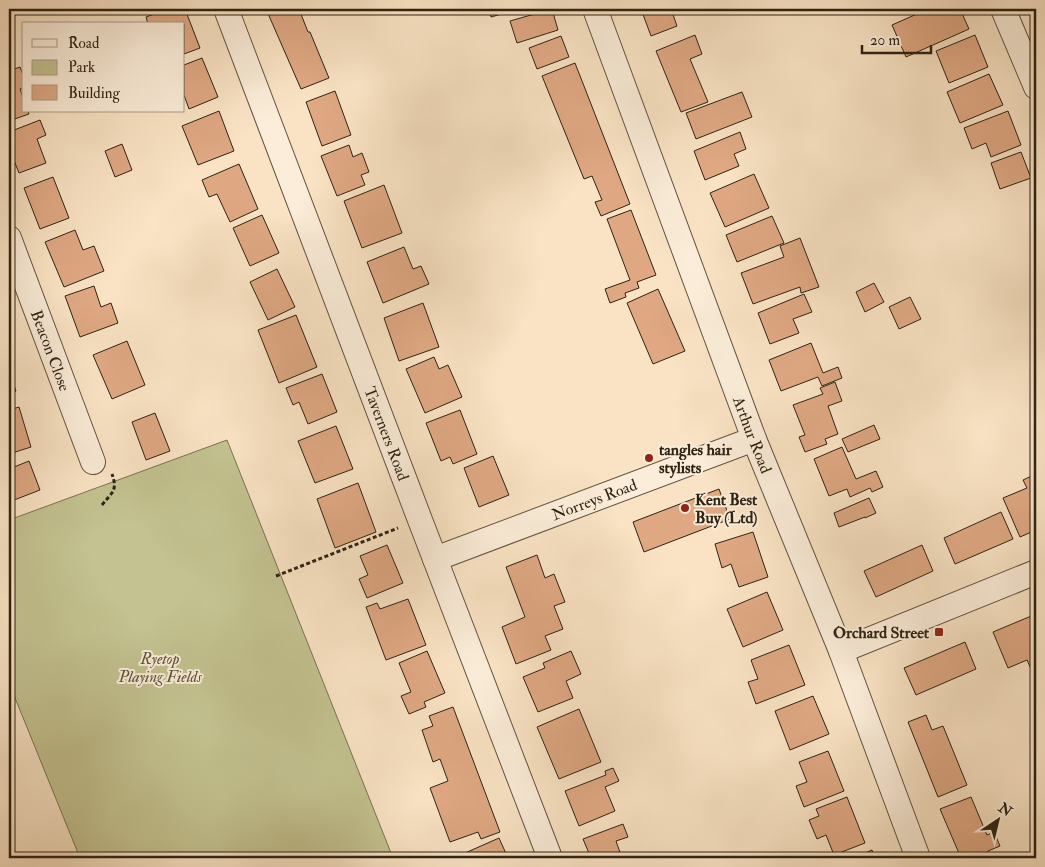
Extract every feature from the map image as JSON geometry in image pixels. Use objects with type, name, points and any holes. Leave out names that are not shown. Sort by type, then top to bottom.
[{"type":"street","name":"Taverners Road","points":[[226,9],[550,858]]},
{"type":"street","name":"Arthur Road","points":[[595,9],[754,439],[841,651],[918,858]]},
{"type":"street","points":[[1003,9],[1036,87]]},
{"type":"street","name":"Beacon Close","points":[[9,238],[93,462]]},
{"type":"street","name":"Norreys Road","points":[[435,558],[754,439]]},
{"type":"street","points":[[841,651],[1036,572]]},
{"type":"path","points":[[276,576],[420,520]]},
{"type":"green space","name":"Ryetop Playing Fields","points":[[227,440],[393,858],[80,858],[9,683],[9,520]]},
{"type":"building","points":[[167,9],[185,9],[200,48],[185,54],[185,22],[147,22],[146,17]]},
{"type":"building","points":[[266,9],[299,9],[329,78],[301,89]]},
{"type":"building","points":[[489,9],[511,9],[512,11],[491,17]]},
{"type":"building","points":[[552,9],[558,30],[517,43],[510,21]]},
{"type":"building","points":[[641,9],[671,9],[677,26],[651,36]]},
{"type":"building","points":[[928,9],[960,9],[969,29],[906,57],[892,25]]},
{"type":"building","points":[[695,35],[702,54],[690,59],[708,102],[681,112],[656,51]]},
{"type":"building","points":[[975,35],[988,67],[949,83],[936,51]]},
{"type":"building","points":[[561,36],[569,57],[537,69],[529,48]]},
{"type":"building","points":[[202,58],[218,97],[189,109],[185,98],[185,65]]},
{"type":"building","points":[[575,63],[630,204],[601,216],[595,202],[602,200],[592,176],[584,179],[542,76]]},
{"type":"building","points":[[20,67],[22,72],[22,88],[20,89],[22,94],[22,112],[28,112],[29,114],[9,121],[9,71]]},
{"type":"building","points":[[989,74],[1003,105],[960,123],[947,92]]},
{"type":"building","points":[[335,91],[351,135],[322,146],[306,102]]},
{"type":"building","points":[[742,92],[752,117],[696,139],[686,113]]},
{"type":"building","points":[[219,111],[234,151],[198,165],[182,126]]},
{"type":"building","points":[[1008,111],[1021,145],[991,157],[986,143],[972,149],[964,128]]},
{"type":"building","points":[[40,120],[46,135],[37,139],[46,163],[19,173],[9,148],[9,132]]},
{"type":"building","points":[[740,132],[746,149],[734,154],[739,166],[705,180],[694,151]]},
{"type":"building","points":[[122,144],[132,170],[115,177],[105,151]]},
{"type":"building","points":[[349,145],[353,157],[362,153],[369,172],[361,175],[365,185],[337,196],[321,156]]},
{"type":"building","points":[[1021,152],[1031,178],[1000,189],[991,163]]},
{"type":"building","points":[[239,164],[258,209],[230,222],[217,194],[209,197],[202,180]]},
{"type":"building","points":[[754,174],[769,208],[725,227],[710,193]]},
{"type":"building","points":[[53,177],[69,218],[40,229],[24,188]]},
{"type":"building","points":[[384,185],[402,233],[362,248],[344,201]]},
{"type":"building","points":[[631,210],[656,275],[637,282],[639,288],[625,293],[626,297],[610,303],[605,289],[630,280],[607,219]]},
{"type":"building","points":[[262,215],[279,253],[250,266],[233,228]]},
{"type":"building","points":[[772,216],[784,243],[737,262],[726,235]]},
{"type":"building","points":[[75,230],[83,250],[94,246],[104,271],[64,287],[45,242]]},
{"type":"building","points":[[800,238],[819,287],[801,293],[800,287],[753,304],[741,273],[784,257],[780,246]]},
{"type":"building","points":[[404,247],[413,269],[421,266],[429,284],[383,303],[367,262]]},
{"type":"building","points":[[277,269],[295,307],[268,320],[250,282]]},
{"type":"building","points":[[874,283],[884,302],[865,312],[856,292]]},
{"type":"building","points":[[94,286],[101,307],[111,303],[118,323],[80,337],[65,296]]},
{"type":"building","points":[[658,289],[685,351],[653,364],[627,303]]},
{"type":"building","points":[[804,294],[812,312],[793,319],[799,333],[770,344],[758,313]]},
{"type":"building","points":[[910,297],[921,319],[899,329],[889,307]]},
{"type":"building","points":[[423,303],[439,347],[399,361],[384,318]]},
{"type":"building","points":[[296,315],[317,367],[279,383],[258,330]]},
{"type":"building","points":[[127,341],[145,385],[112,399],[93,355]]},
{"type":"building","points":[[811,343],[823,373],[838,367],[842,378],[822,386],[818,377],[781,391],[769,360]]},
{"type":"building","points":[[434,357],[439,369],[448,365],[462,397],[425,413],[406,369]]},
{"type":"building","points":[[9,371],[16,391],[9,394]]},
{"type":"building","points":[[322,374],[337,412],[308,424],[299,402],[293,405],[286,388]]},
{"type":"building","points":[[835,382],[842,401],[828,406],[838,434],[825,439],[827,444],[805,452],[799,437],[805,435],[793,405],[823,394],[820,388]]},
{"type":"building","points":[[19,407],[31,447],[9,454],[9,410]]},
{"type":"building","points":[[460,410],[477,454],[453,464],[450,457],[441,461],[426,423]]},
{"type":"building","points":[[155,413],[170,451],[146,460],[132,422]]},
{"type":"building","points":[[874,425],[880,439],[848,452],[842,439]]},
{"type":"building","points":[[336,426],[353,469],[315,483],[298,441]]},
{"type":"building","points":[[842,447],[856,479],[876,471],[883,487],[872,492],[870,488],[850,497],[847,489],[829,496],[814,459]]},
{"type":"building","points":[[493,456],[509,495],[479,507],[464,468]]},
{"type":"building","points":[[29,461],[40,490],[9,502],[9,478],[12,477],[9,469]]},
{"type":"building","points":[[1036,474],[1036,530],[1020,537],[1003,498],[1027,488],[1023,480]]},
{"type":"building","points":[[358,483],[376,532],[335,548],[317,499]]},
{"type":"building","points":[[719,489],[730,519],[644,552],[633,522]]},
{"type":"building","points":[[869,498],[876,513],[839,527],[834,513]]},
{"type":"building","points":[[1001,512],[1013,539],[955,564],[944,538]]},
{"type":"building","points":[[753,532],[768,577],[739,587],[731,564],[722,568],[715,544]]},
{"type":"building","points":[[387,545],[403,583],[367,598],[359,579],[368,575],[360,556]]},
{"type":"building","points":[[922,545],[933,571],[876,597],[864,571]]},
{"type":"building","points":[[537,555],[545,578],[554,574],[565,602],[554,606],[563,629],[545,636],[551,650],[516,664],[502,627],[525,617],[506,567]]},
{"type":"building","points":[[767,592],[783,630],[743,647],[727,609]]},
{"type":"building","points":[[408,599],[426,645],[386,660],[366,607],[377,603],[380,609]]},
{"type":"building","points":[[1036,614],[1036,669],[1032,671],[1027,660],[1008,668],[993,632]]},
{"type":"building","points":[[965,642],[976,669],[916,695],[904,668]]},
{"type":"building","points":[[789,645],[805,685],[756,704],[748,682],[758,679],[751,660]]},
{"type":"building","points":[[427,651],[445,693],[424,702],[426,707],[409,714],[401,696],[411,692],[399,663]]},
{"type":"building","points":[[571,651],[581,674],[566,681],[573,698],[538,712],[523,677],[545,668],[543,663]]},
{"type":"building","points":[[813,696],[829,734],[790,750],[775,711]]},
{"type":"building","points":[[453,707],[500,832],[481,839],[478,832],[450,842],[430,788],[448,781],[440,759],[433,762],[422,730],[433,726],[429,716]]},
{"type":"building","points":[[579,709],[601,762],[559,779],[537,727]]},
{"type":"building","points":[[926,715],[932,730],[943,726],[967,785],[938,797],[908,722]]},
{"type":"building","points":[[828,751],[844,791],[804,807],[796,786],[807,782],[799,762]]},
{"type":"building","points":[[613,768],[619,781],[605,787],[615,811],[579,826],[565,791],[606,775],[605,771]]},
{"type":"building","points":[[847,797],[865,843],[834,855],[826,835],[817,839],[809,820],[819,816],[816,809]]},
{"type":"building","points":[[971,797],[987,835],[994,832],[1000,846],[988,851],[991,858],[961,858],[940,809]]},
{"type":"building","points":[[623,824],[628,837],[616,841],[622,858],[591,858],[583,839]]},
{"type":"building","points":[[499,838],[508,858],[456,857]]},
{"type":"building","points":[[11,842],[15,853],[9,855],[9,843]]},
{"type":"building","points":[[872,850],[875,858],[853,858]]},
{"type":"place","name":"tangles hair stylists","points":[[649,458]]},
{"type":"place","name":"Kent Best Buy (Ltd)","points":[[685,508]]},
{"type":"place","name":"Orchard Street","points":[[939,632]]}]
